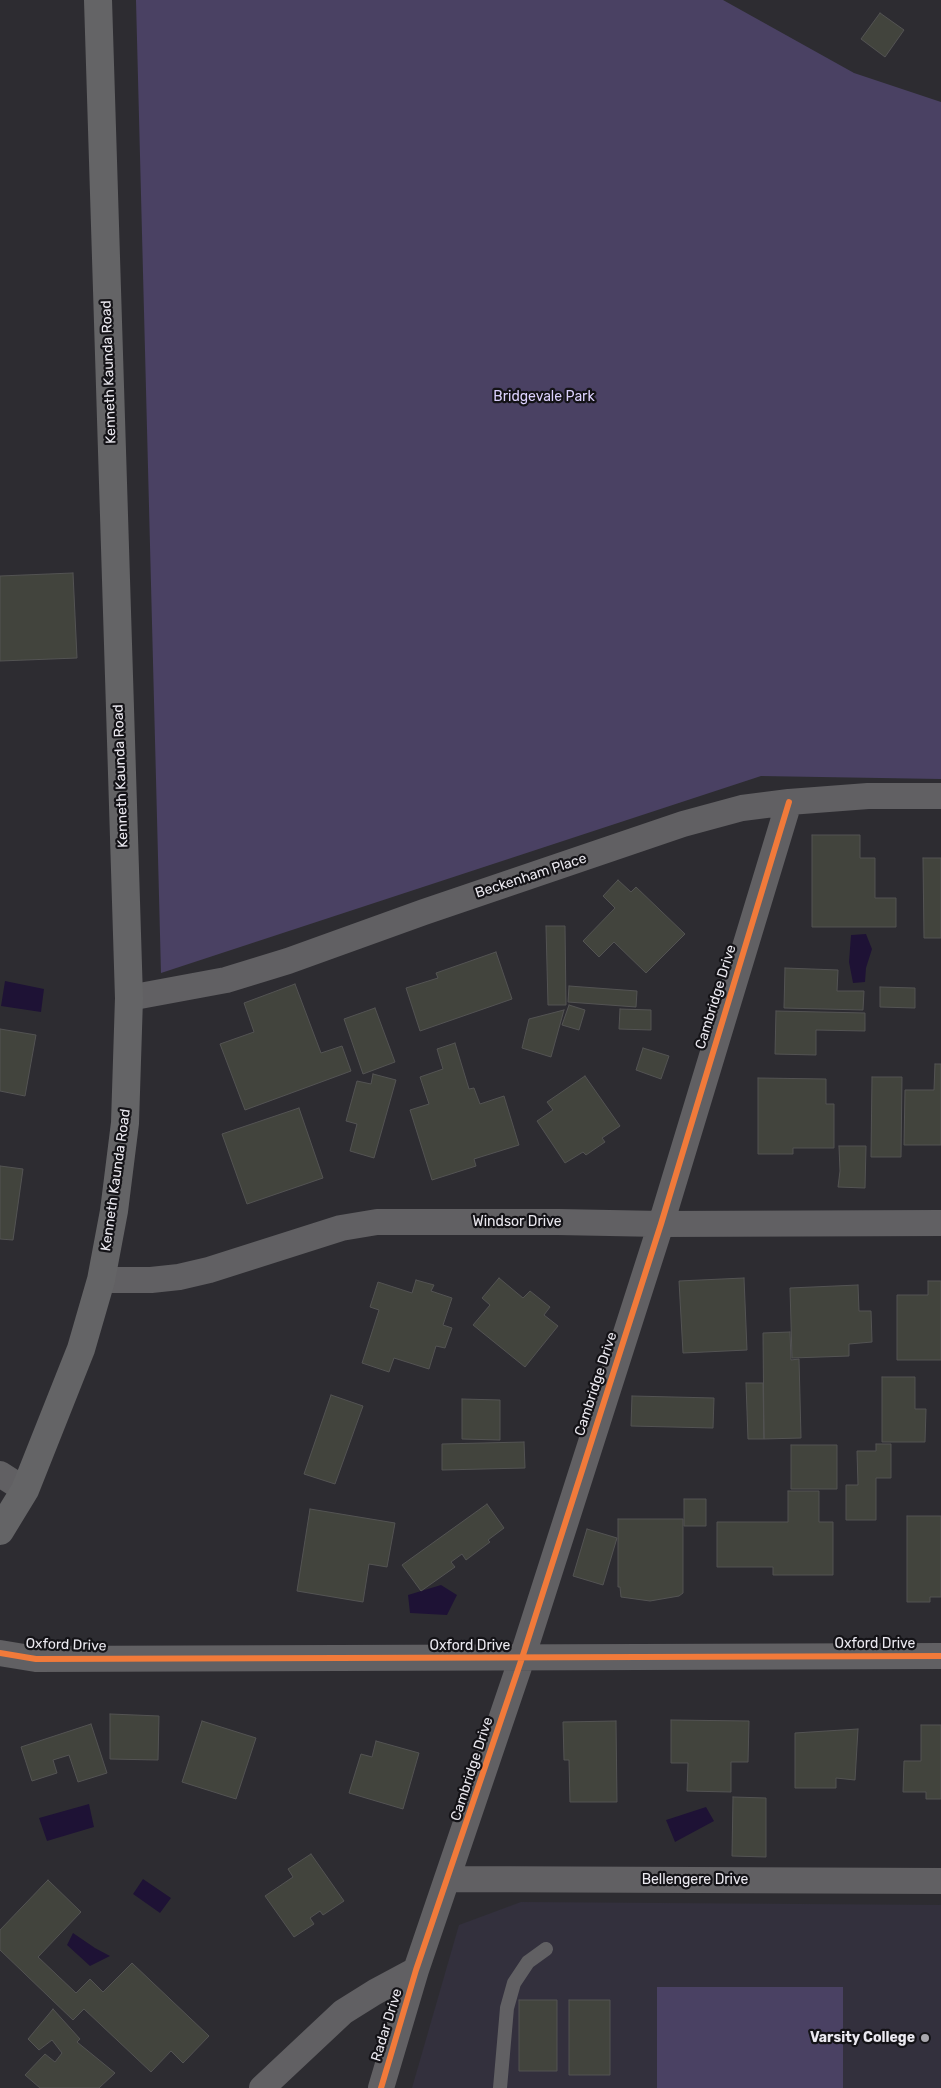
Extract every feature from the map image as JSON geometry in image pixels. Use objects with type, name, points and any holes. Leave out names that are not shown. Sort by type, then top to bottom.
[{"type":"main road","name":"Kenneth Kaunda Road","points":[[0,1530],[24,1490],[82,1349],[101,1280],[114,1211],[125,1123],[129,998],[98,0]]},
{"type":"street","name":"Beckenham Place","points":[[129,998],[176,991],[288,961],[424,912],[683,824],[742,808],[789,802],[868,796],[941,796]]},
{"type":"street","name":"Cambridge Drive","points":[[416,1970],[522,1658],[661,1224],[789,802]]},
{"type":"street","name":"Windsor Drive","points":[[101,1280],[179,1277],[209,1270],[341,1228],[364,1223],[941,1223]]},
{"type":"street","points":[[0,1474],[24,1490]]},
{"type":"street","name":"Oxford Drive","points":[[0,1653],[36,1659],[941,1656]]},
{"type":"street","name":"Bellengere Drive","points":[[448,1879],[941,1881]]},
{"type":"street","points":[[262,2088],[343,2012],[416,1970]]},
{"type":"street","name":"Radar Drive","points":[[381,2088],[416,1970]]},
{"type":"lane","points":[[500,2088],[507,2008],[514,1983],[528,1962],[546,1949]]},
{"type":"shaded area","points":[[866,934],[872,949],[866,968],[865,982],[853,983],[849,962],[851,935]]},
{"type":"shaded area","points":[[5,981],[44,989],[41,1012],[1,1006]]},
{"type":"shaded area","points":[[441,1585],[457,1595],[447,1615],[410,1613],[408,1595]]},
{"type":"shaded area","points":[[89,1804],[94,1827],[47,1841],[39,1818]]},
{"type":"shaded area","points":[[706,1807],[714,1821],[675,1842],[666,1820]]},
{"type":"shaded area","points":[[143,1879],[171,1898],[160,1913],[133,1894]]},
{"type":"shaded area","points":[[521,1902],[941,1905],[941,2088],[412,2088],[459,1925]]},
{"type":"shaded area","points":[[73,1933],[110,1956],[90,1966],[67,1945]]},
{"type":"green space","name":"Bridgevale Park","points":[[136,0],[723,0],[854,73],[941,102],[941,779],[761,776],[161,973]]},
{"type":"green space","points":[[657,1987],[843,1987],[843,2088],[657,2088]]},
{"type":"building","points":[[880,13],[904,30],[885,57],[861,39]]},
{"type":"building","points":[[73,573],[77,658],[0,661],[0,576]]},
{"type":"building","points":[[812,835],[860,835],[860,858],[875,858],[875,898],[896,898],[896,927],[812,927]]},
{"type":"building","points":[[923,858],[941,858],[941,938],[924,938]]},
{"type":"building","points":[[618,880],[631,892],[636,887],[685,934],[646,973],[614,942],[599,957],[583,941],[615,908],[603,896]]},
{"type":"building","points":[[546,926],[565,926],[566,1005],[548,1005]]},
{"type":"building","points":[[496,952],[512,999],[420,1031],[406,988],[438,978],[436,973]]},
{"type":"building","points":[[785,968],[838,970],[837,991],[864,991],[863,1010],[784,1008]]},
{"type":"building","points":[[295,984],[321,1053],[342,1046],[351,1071],[245,1110],[220,1044],[254,1032],[244,1003]]},
{"type":"building","points":[[569,986],[637,991],[636,1007],[568,1002]]},
{"type":"building","points":[[880,987],[915,988],[915,1008],[880,1007]]},
{"type":"building","points":[[569,1005],[585,1010],[579,1030],[562,1025]]},
{"type":"building","points":[[375,1008],[395,1062],[363,1074],[344,1019]]},
{"type":"building","points":[[620,1009],[651,1010],[651,1030],[619,1029]]},
{"type":"building","points":[[564,1010],[551,1057],[522,1048],[529,1019]]},
{"type":"building","points":[[776,1011],[865,1013],[865,1031],[816,1030],[816,1055],[775,1054]]},
{"type":"building","points":[[0,1029],[36,1035],[25,1096],[0,1091]]},
{"type":"building","points":[[455,1043],[469,1089],[474,1088],[480,1104],[504,1096],[519,1145],[474,1159],[476,1166],[432,1180],[410,1110],[429,1104],[420,1077],[443,1069],[437,1049]]},
{"type":"building","points":[[643,1048],[669,1056],[661,1079],[636,1070]]},
{"type":"building","points":[[935,1064],[941,1064],[941,1145],[904,1145],[905,1090],[934,1090]]},
{"type":"building","points":[[373,1074],[396,1080],[374,1158],[350,1151],[357,1124],[346,1121],[357,1081],[371,1084]]},
{"type":"building","points":[[585,1076],[620,1126],[602,1138],[605,1142],[586,1155],[583,1152],[565,1163],[537,1121],[553,1110],[547,1102]]},
{"type":"building","points":[[872,1077],[902,1077],[901,1157],[871,1157]]},
{"type":"building","points":[[758,1078],[826,1079],[826,1104],[834,1104],[834,1148],[793,1148],[793,1154],[758,1154]]},
{"type":"building","points":[[299,1108],[323,1178],[247,1204],[222,1134]]},
{"type":"building","points":[[839,1146],[866,1146],[865,1188],[838,1187],[840,1171]]},
{"type":"building","points":[[0,1166],[23,1169],[13,1240],[0,1239]]},
{"type":"building","points":[[499,1278],[523,1298],[530,1291],[550,1307],[544,1315],[558,1326],[525,1367],[473,1325],[490,1305],[482,1298]]},
{"type":"building","points":[[744,1278],[747,1350],[683,1353],[679,1281]]},
{"type":"building","points":[[416,1280],[434,1285],[431,1291],[452,1298],[443,1325],[452,1328],[445,1348],[436,1346],[429,1369],[394,1358],[389,1372],[362,1363],[379,1310],[370,1307],[378,1282],[412,1293]]},
{"type":"building","points":[[928,1281],[941,1281],[941,1360],[897,1360],[897,1295],[928,1295]]},
{"type":"building","points":[[858,1285],[859,1311],[871,1311],[872,1342],[849,1344],[849,1356],[792,1358],[790,1288]]},
{"type":"building","points":[[790,1332],[791,1360],[799,1359],[801,1438],[764,1439],[763,1333]]},
{"type":"building","points":[[882,1377],[915,1377],[915,1409],[926,1409],[925,1442],[882,1442]]},
{"type":"building","points":[[746,1383],[763,1383],[764,1439],[748,1439]]},
{"type":"building","points":[[331,1395],[363,1406],[335,1484],[304,1474]]},
{"type":"building","points":[[632,1396],[714,1398],[713,1428],[631,1426]]},
{"type":"building","points":[[462,1399],[500,1400],[500,1440],[462,1439]]},
{"type":"building","points":[[524,1442],[525,1468],[442,1470],[442,1444]]},
{"type":"building","points":[[876,1444],[891,1444],[891,1478],[876,1478],[876,1520],[846,1520],[846,1485],[858,1485],[857,1451],[876,1451]]},
{"type":"building","points":[[791,1445],[837,1445],[837,1489],[791,1489]]},
{"type":"building","points":[[788,1491],[819,1491],[819,1522],[833,1522],[833,1575],[773,1575],[773,1567],[717,1567],[717,1522],[788,1522]]},
{"type":"building","points":[[684,1499],[706,1499],[706,1526],[684,1526]]},
{"type":"building","points":[[487,1504],[504,1528],[488,1540],[490,1542],[466,1560],[462,1554],[451,1562],[455,1567],[421,1591],[402,1565]]},
{"type":"building","points":[[310,1509],[395,1523],[387,1567],[369,1564],[363,1602],[297,1591]]},
{"type":"building","points":[[907,1516],[941,1516],[941,1597],[930,1597],[930,1602],[907,1602]]},
{"type":"building","points":[[618,1519],[683,1519],[683,1593],[679,1596],[650,1601],[621,1597],[620,1587],[618,1587]]},
{"type":"building","points":[[587,1529],[617,1538],[603,1585],[573,1576]]},
{"type":"building","points":[[110,1714],[159,1716],[158,1760],[110,1759]]},
{"type":"building","points":[[671,1720],[749,1721],[748,1762],[731,1762],[731,1792],[687,1791],[688,1763],[671,1763]]},
{"type":"building","points":[[202,1721],[256,1738],[236,1799],[182,1782]]},
{"type":"building","points":[[616,1721],[617,1802],[570,1802],[569,1760],[564,1760],[563,1722]]},
{"type":"building","points":[[91,1724],[107,1773],[78,1782],[69,1755],[53,1760],[57,1773],[32,1781],[21,1747]]},
{"type":"building","points":[[921,1725],[941,1725],[941,1799],[926,1799],[926,1792],[903,1792],[904,1761],[921,1761]]},
{"type":"building","points":[[858,1729],[855,1780],[836,1778],[836,1788],[795,1788],[795,1733]]},
{"type":"building","points":[[376,1741],[419,1753],[403,1809],[349,1793],[361,1754],[372,1757]]},
{"type":"building","points":[[733,1797],[766,1798],[766,1857],[732,1856]]},
{"type":"building","points":[[311,1854],[344,1901],[323,1915],[320,1911],[310,1918],[314,1924],[294,1937],[265,1896],[293,1877],[288,1869]]},
{"type":"building","points":[[48,1880],[81,1912],[38,1957],[76,1993],[90,1979],[103,1992],[132,1963],[209,2036],[183,2063],[171,2051],[151,2072],[84,2009],[73,2020],[0,1950],[0,1930]]},
{"type":"building","points":[[519,2000],[557,2000],[557,2071],[519,2071]]},
{"type":"building","points":[[569,2000],[610,2000],[610,2075],[569,2075]]},
{"type":"building","points":[[53,2009],[80,2039],[77,2042],[115,2073],[99,2088],[40,2088],[25,2075],[45,2054],[55,2062],[62,2053],[52,2040],[39,2050],[28,2039]]},
{"type":"cycle path","points":[[381,2088],[416,1970],[522,1658],[661,1224],[789,802]]},
{"type":"cycle path","points":[[0,1653],[36,1659],[941,1656]]},
{"type":"place","name":"Varsity College","points":[[925,2038]]}]
